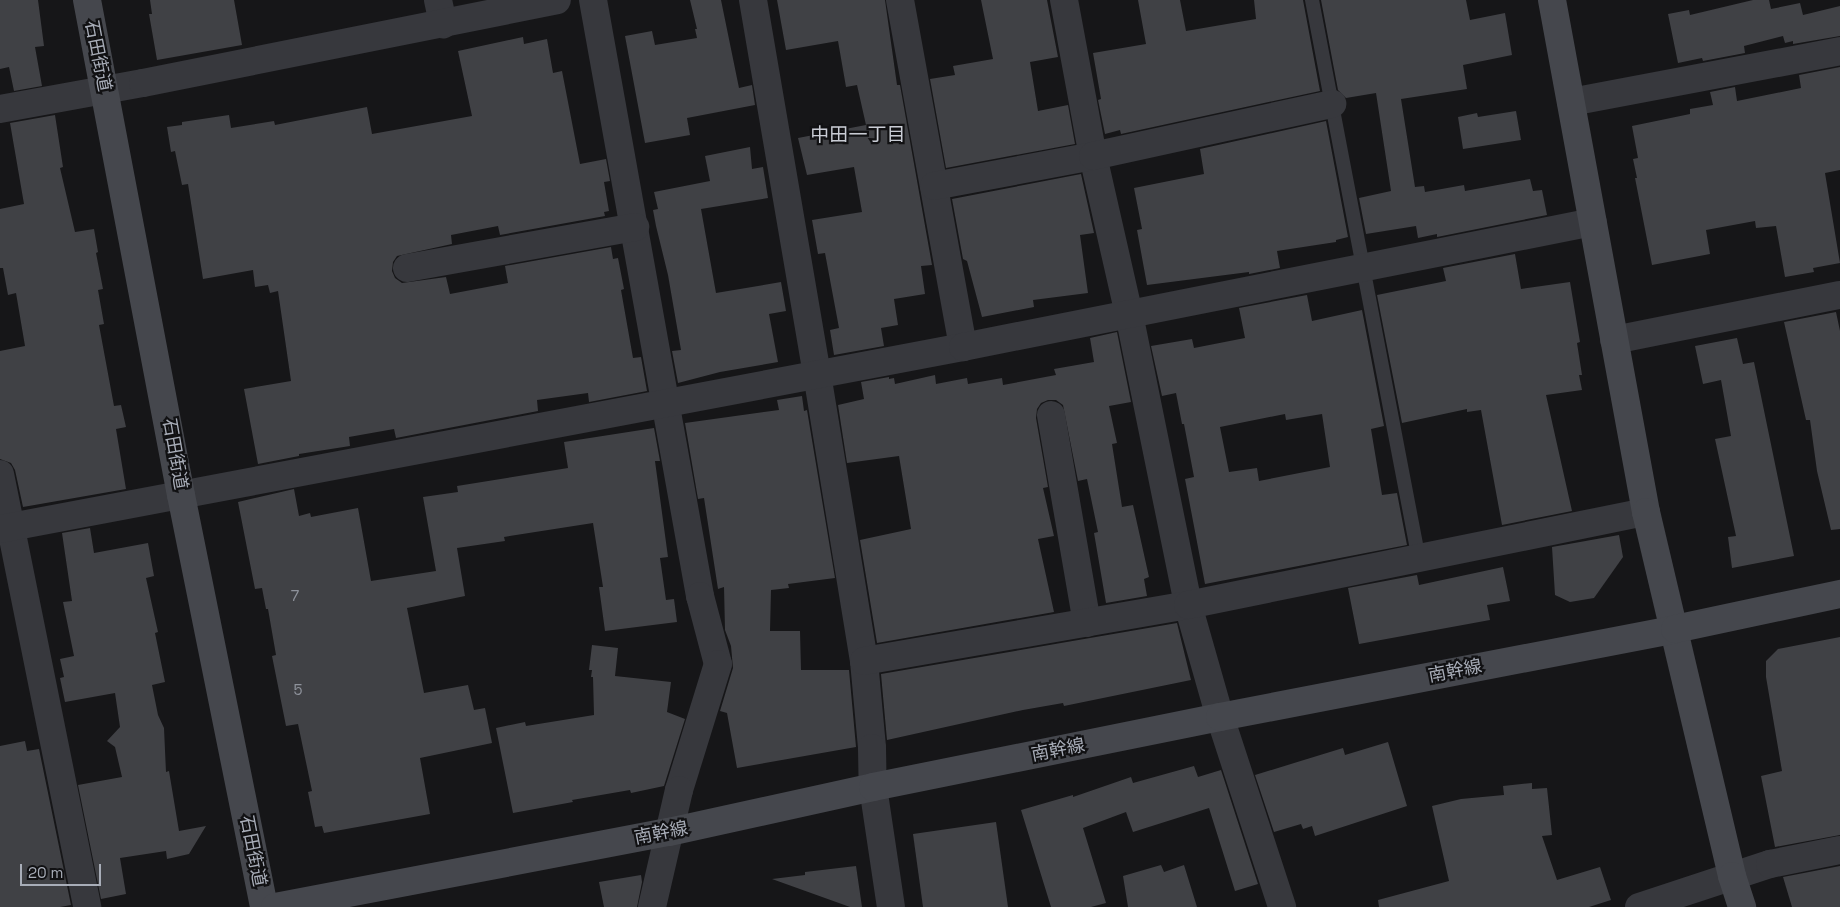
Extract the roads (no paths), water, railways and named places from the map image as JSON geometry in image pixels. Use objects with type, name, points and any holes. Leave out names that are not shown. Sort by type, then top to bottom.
[{"type":"street","name":"石田街道","points":[[88,0],[181,495],[264,907]]},
{"type":"street","points":[[0,109],[105,90],[440,12],[557,0]]},
{"type":"street","points":[[593,0],[700,596],[718,664],[679,790],[652,907]]},
{"type":"street","points":[[753,0],[818,374],[864,661],[872,748],[873,787],[891,907]]},
{"type":"street","points":[[900,0],[963,346]]},
{"type":"street","points":[[1064,0],[1093,156],[1129,314],[1188,604],[1220,717],[1282,907]]},
{"type":"street","points":[[1552,0],[1646,512],[1676,629],[1732,876],[1742,907]]},
{"type":"street","points":[[1571,102],[1840,51]]},
{"type":"street","points":[[934,186],[1093,156],[1332,104]]},
{"type":"street","points":[[5,528],[664,401],[818,374],[1362,269],[1593,222]]},
{"type":"street","points":[[407,268],[634,228]]},
{"type":"street","points":[[1614,340],[1840,295]]},
{"type":"street","points":[[1051,415],[1087,622]]},
{"type":"street","points":[[0,474],[5,528],[87,907]]},
{"type":"street","points":[[864,661],[1188,604],[1419,560],[1646,512]]},
{"type":"street","name":"南幹線","points":[[289,906],[669,832],[873,787],[1220,717],[1676,629],[1840,594]]},
{"type":"street","points":[[1639,907],[1770,864],[1840,850]]},
{"type":"lane","points":[[1312,0],[1419,560]]},
{"type":"district","name":"中田一丁目","points":[[858,135]]}]
